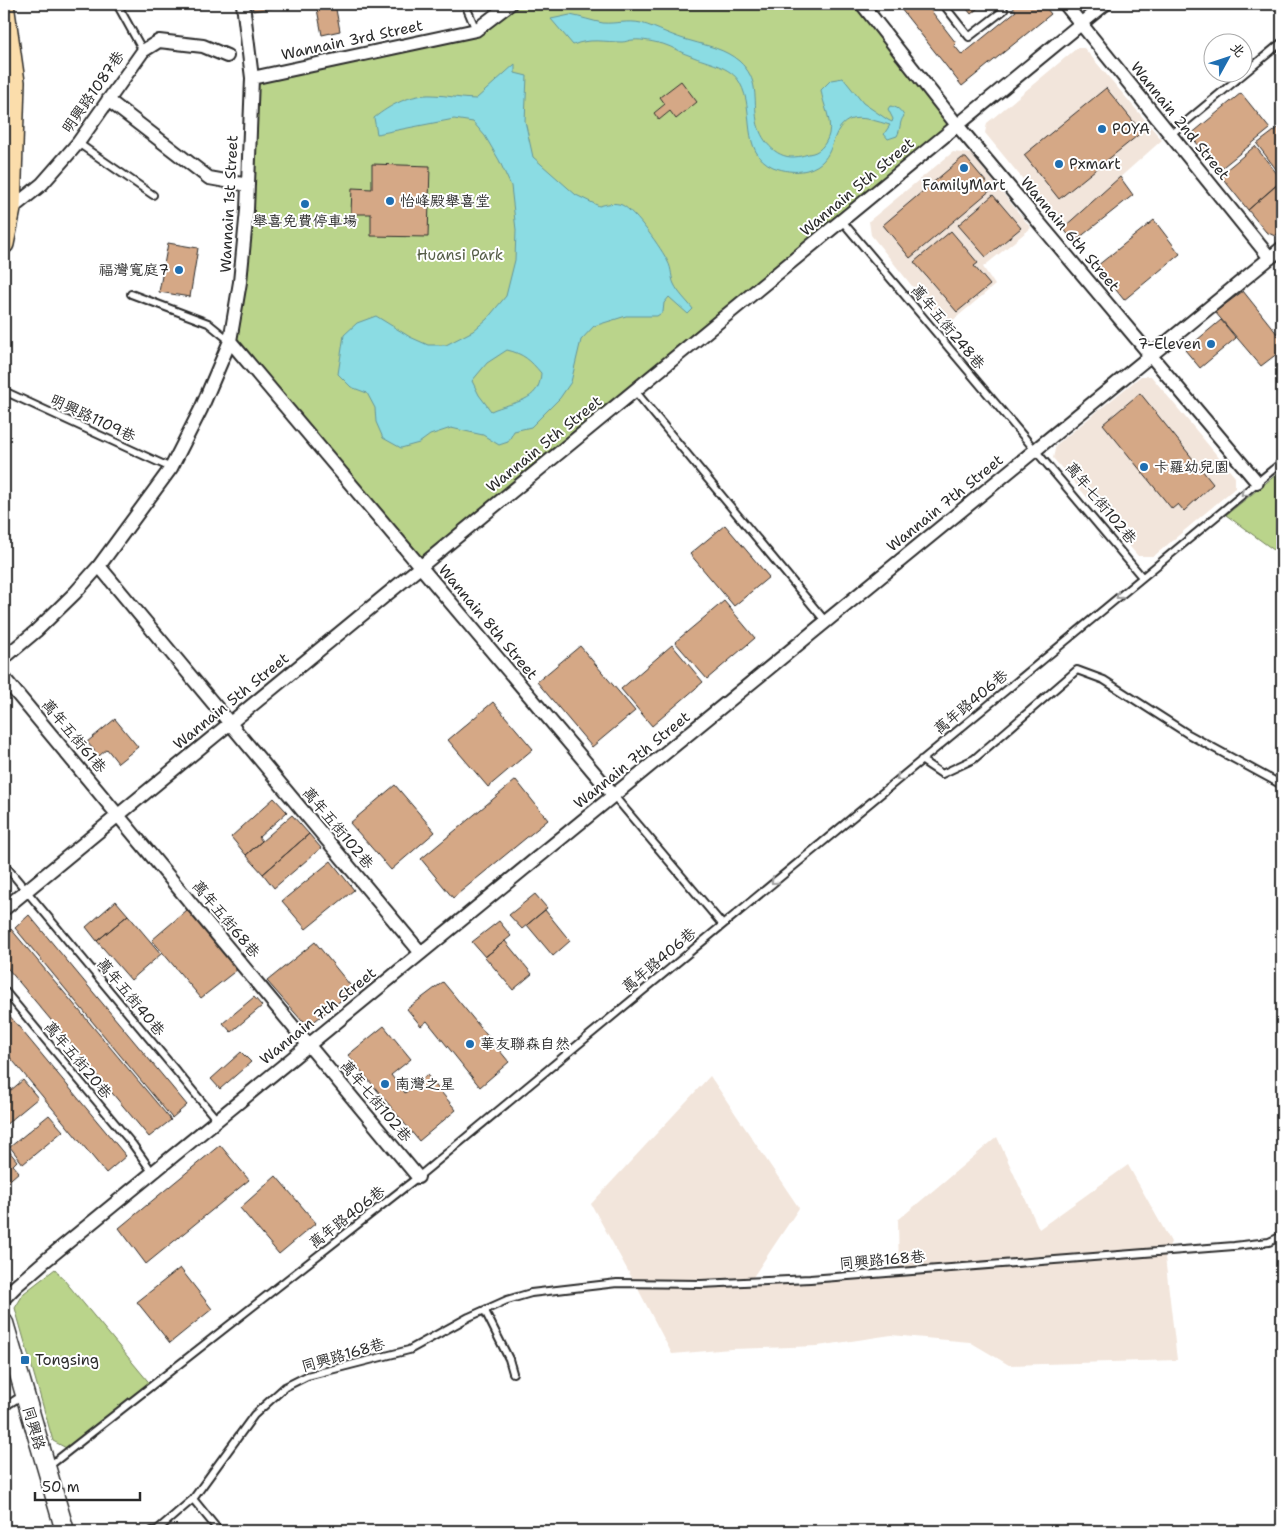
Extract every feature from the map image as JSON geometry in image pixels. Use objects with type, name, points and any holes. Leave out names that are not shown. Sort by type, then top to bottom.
[{"type":"main road","points":[[4,4],[15,82],[4,244]]},
{"type":"street","name":"Wannain 1st Street","points":[[4,658],[36,631],[75,593],[99,566],[171,468],[202,408],[230,341],[240,282],[248,210],[252,78],[243,4]]},
{"type":"street","name":"Wannain 3rd Street","points":[[252,78],[476,30],[510,4]]},
{"type":"street","name":"Wannain 6th Street","points":[[862,4],[957,124],[1258,482]]},
{"type":"street","name":"Wannain 2nd Street","points":[[1065,4],[1270,258]]},
{"type":"street","name":"Wannain 5th Street","points":[[4,909],[1105,4]]},
{"type":"street","name":"明興路1087巷","points":[[7,210],[42,184],[78,143],[143,50],[159,41],[203,46],[227,56]]},
{"type":"street","points":[[108,100],[209,178],[248,185]]},
{"type":"street","name":"Wannain 7th Street","points":[[4,1298],[46,1260],[1282,248]]},
{"type":"street","name":"Wannain 8th Street","points":[[230,341],[614,796]]},
{"type":"street","name":"萬年五街102巷","points":[[99,566],[421,953]]},
{"type":"street","name":"萬年五街61巷","points":[[4,678],[118,814]]},
{"type":"street","name":"萬年五街68巷","points":[[118,814],[309,1045]]},
{"type":"street","name":"萬年七街102巷","points":[[309,1045],[418,1177]]},
{"type":"street","name":"同興路","points":[[4,1324],[45,1469],[65,1531]]},
{"type":"lane","points":[[117,4],[143,50]]},
{"type":"lane","points":[[465,4],[476,30]]},
{"type":"lane","points":[[943,4],[969,37],[1004,10],[999,4]]},
{"type":"lane","points":[[1170,135],[1282,42]]},
{"type":"lane","points":[[78,143],[153,195]]},
{"type":"lane","name":"萬年五街248巷","points":[[842,220],[1035,450]]},
{"type":"lane","points":[[131,294],[208,323],[230,341]]},
{"type":"lane","name":"明興路1109巷","points":[[4,391],[171,468]]},
{"type":"lane","points":[[635,391],[826,622]]},
{"type":"lane","name":"萬年七街102巷","points":[[1035,450],[1142,577]]},
{"type":"lane","name":"萬年路406巷","points":[[45,1469],[418,1177],[1282,462]]},
{"type":"lane","points":[[921,760],[942,774],[974,758],[1077,670],[1104,680],[1188,734],[1282,785]]},
{"type":"lane","name":"Wannain 8th Street","points":[[614,796],[722,924]]},
{"type":"lane","name":"萬年五街40巷","points":[[4,864],[217,1120]]},
{"type":"lane","name":"萬年五街20巷","points":[[4,990],[134,1145],[153,1173]]},
{"type":"lane","name":"同興路168巷","points":[[152,1531],[157,1530],[193,1499],[254,1415],[285,1387],[307,1376],[409,1350],[469,1317],[507,1300],[531,1293],[617,1284],[700,1284],[810,1279],[1234,1246],[1270,1242],[1282,1236]]},
{"type":"lane","points":[[485,1311],[509,1359],[513,1373]]},
{"type":"lane","points":[[4,1407],[24,1394]]},
{"type":"lane","points":[[193,1499],[218,1531]]},
{"type":"shaded area","points":[[1077,48],[1084,48],[1162,140],[1063,228],[985,133],[987,123]]},
{"type":"shaded area","points":[[953,152],[971,154],[1031,228],[983,267],[995,285],[945,327],[871,235],[869,221]]},
{"type":"shaded area","name":"卡羅幼兒園","points":[[1141,376],[1151,376],[1235,477],[1235,488],[1154,556],[1138,556],[1053,458],[1056,445]]},
{"type":"shaded area","points":[[710,1076],[799,1208],[749,1283],[899,1274],[898,1220],[997,1137],[1039,1229],[1128,1165],[1171,1242],[1165,1257],[1177,1360],[1009,1365],[970,1342],[891,1335],[818,1346],[731,1349],[672,1354],[591,1204]]},
{"type":"green space","name":"Huansi Park","points":[[507,4],[862,4],[957,125],[420,566],[230,341],[252,78],[476,30]]},
{"type":"green space","points":[[1282,470],[1282,556],[1226,515]]},
{"type":"green space","points":[[55,1269],[152,1386],[72,1451],[53,1441],[15,1308],[24,1293]]},
{"type":"water","points":[[570,15],[603,23],[641,23],[678,37],[716,48],[734,57],[746,68],[753,82],[757,121],[761,134],[775,151],[787,156],[799,157],[813,153],[819,150],[825,143],[830,128],[821,90],[831,80],[843,78],[863,103],[892,122],[893,119],[888,109],[890,106],[898,109],[904,116],[897,136],[888,139],[884,134],[890,125],[858,118],[849,120],[842,125],[829,153],[817,166],[799,171],[773,167],[762,160],[756,151],[752,141],[745,94],[736,77],[731,73],[667,45],[648,41],[591,41],[573,45],[551,19]]},
{"type":"water","points":[[515,64],[515,73],[527,76],[525,121],[533,157],[576,195],[599,206],[613,203],[622,205],[634,215],[660,248],[669,265],[673,282],[680,294],[693,309],[688,314],[669,297],[664,303],[663,312],[657,316],[626,316],[594,326],[581,340],[571,382],[560,398],[531,427],[514,431],[508,442],[499,445],[483,435],[451,428],[430,435],[419,443],[401,448],[383,438],[376,422],[375,408],[367,393],[351,387],[338,374],[344,335],[357,323],[376,316],[410,337],[428,345],[446,345],[473,331],[487,319],[506,296],[515,260],[516,230],[511,186],[485,136],[473,122],[454,119],[377,134],[374,118],[394,105],[416,96],[438,95],[476,99]],"holes":[[[507,350],[518,353],[533,364],[541,373],[539,383],[531,396],[491,411],[479,395],[472,381],[487,363]]]},
{"type":"building","points":[[252,4],[283,4],[283,6],[253,11]]},
{"type":"building","points":[[316,4],[335,4],[340,31],[322,35]]},
{"type":"building","points":[[897,4],[926,4],[956,43],[954,45],[962,55],[1016,11],[1010,4],[1043,4],[1051,14],[962,86]]},
{"type":"building","points":[[963,4],[983,4],[971,14]]},
{"type":"building","points":[[681,81],[697,102],[676,119],[670,111],[659,120],[654,113],[665,104],[660,97]]},
{"type":"building","points":[[1106,88],[1142,132],[1059,199],[1024,155]]},
{"type":"building","points":[[1241,93],[1270,129],[1219,170],[1190,135]]},
{"type":"building","points":[[1282,125],[1282,177],[1257,144]]},
{"type":"building","points":[[1255,146],[1282,180],[1248,210],[1220,175]]},
{"type":"building","points":[[962,158],[966,158],[992,189],[910,258],[883,225]]},
{"type":"building","name":"怡峰殿舉喜堂","points":[[372,164],[430,166],[428,237],[371,236],[371,214],[351,214],[352,188],[372,189]]},
{"type":"building","points":[[1120,177],[1133,195],[1074,242],[1063,228]]},
{"type":"building","points":[[1277,185],[1282,192],[1282,230],[1275,236],[1266,232],[1248,210]]},
{"type":"building","points":[[993,195],[1021,228],[986,257],[958,225]]},
{"type":"building","points":[[1154,220],[1180,254],[1124,300],[1097,266]]},
{"type":"building","points":[[951,231],[978,263],[974,266],[990,285],[957,312],[914,262]]},
{"type":"building","name":"福灣寬庭7","points":[[168,243],[198,248],[190,297],[159,292]]},
{"type":"building","points":[[1243,291],[1282,340],[1282,350],[1261,366],[1215,312]]},
{"type":"building","name":"7-Eleven","points":[[1221,320],[1236,338],[1200,368],[1185,350]]},
{"type":"building","points":[[1140,393],[1213,484],[1184,511],[1178,504],[1172,509],[1103,424]]},
{"type":"building","points":[[725,525],[769,577],[734,606],[690,554]]},
{"type":"building","points":[[724,601],[755,638],[707,679],[675,642]]},
{"type":"building","points":[[672,645],[703,682],[652,726],[621,689]]},
{"type":"building","points":[[580,646],[635,711],[592,747],[537,682]]},
{"type":"building","points":[[493,702],[533,749],[488,787],[448,740]]},
{"type":"building","points":[[115,719],[138,747],[118,763],[107,749],[99,756],[87,742]]},
{"type":"building","points":[[516,780],[548,820],[453,898],[421,859]]},
{"type":"building","points":[[395,785],[435,832],[391,870],[350,823]]},
{"type":"building","points":[[274,798],[287,812],[259,837],[262,841],[246,855],[231,837]]},
{"type":"building","points":[[292,815],[309,834],[263,874],[246,855]]},
{"type":"building","points":[[309,834],[321,848],[274,888],[263,874]]},
{"type":"building","points":[[331,861],[354,890],[306,929],[282,901]]},
{"type":"building","points":[[535,894],[547,908],[522,929],[509,915]]},
{"type":"building","points":[[116,901],[128,915],[97,941],[86,927]]},
{"type":"building","points":[[187,910],[238,969],[201,998],[152,940]]},
{"type":"building","points":[[545,910],[570,941],[553,956],[527,925]]},
{"type":"building","points":[[29,915],[187,1105],[172,1118],[15,928]]},
{"type":"building","points":[[128,915],[161,954],[131,980],[97,941]]},
{"type":"building","points":[[499,921],[511,936],[485,957],[472,942]]},
{"type":"building","points":[[11,929],[171,1120],[149,1137],[4,964],[4,936]]},
{"type":"building","points":[[505,941],[532,974],[513,990],[485,957]]},
{"type":"building","points":[[315,942],[354,990],[311,1024],[302,1021],[267,981]]},
{"type":"building","name":"華友聯森自然","points":[[443,982],[509,1062],[480,1087],[427,1021],[421,1026],[407,1009]]},
{"type":"building","points":[[254,997],[262,1006],[231,1032],[223,1023]]},
{"type":"building","points":[[4,1009],[126,1156],[106,1173],[4,1050]]},
{"type":"building","name":"南灣之星","points":[[384,1026],[411,1059],[391,1075],[405,1093],[427,1075],[456,1110],[419,1141],[348,1055]]},
{"type":"building","points":[[241,1052],[251,1062],[220,1089],[211,1079]]},
{"type":"building","points":[[23,1080],[38,1098],[4,1126],[4,1096]]},
{"type":"building","points":[[49,1115],[63,1131],[23,1164],[10,1147]]},
{"type":"building","points":[[4,1145],[17,1161],[13,1165],[19,1172],[4,1185]]},
{"type":"building","points":[[220,1145],[249,1180],[146,1264],[119,1228]]},
{"type":"building","points":[[276,1176],[316,1223],[279,1254],[240,1208]]},
{"type":"building","points":[[180,1268],[212,1309],[170,1343],[137,1302]]},
{"type":"place","name":"POYA","points":[[1102,129]]},
{"type":"place","name":"Pxmart","points":[[1059,164]]},
{"type":"place","name":"FamilyMart","points":[[964,168]]},
{"type":"place","name":"怡峰殿舉喜堂","points":[[390,201]]},
{"type":"place","name":"舉喜免費停車場","points":[[305,204]]},
{"type":"place","name":"福灣寬庭7","points":[[179,270]]},
{"type":"place","name":"7-Eleven","points":[[1211,344]]},
{"type":"place","name":"卡羅幼兒園","points":[[1144,467]]},
{"type":"place","name":"華友聯森自然","points":[[470,1044]]},
{"type":"place","name":"南灣之星","points":[[385,1084]]},
{"type":"place","name":"Tongsing","points":[[25,1360]]}]
